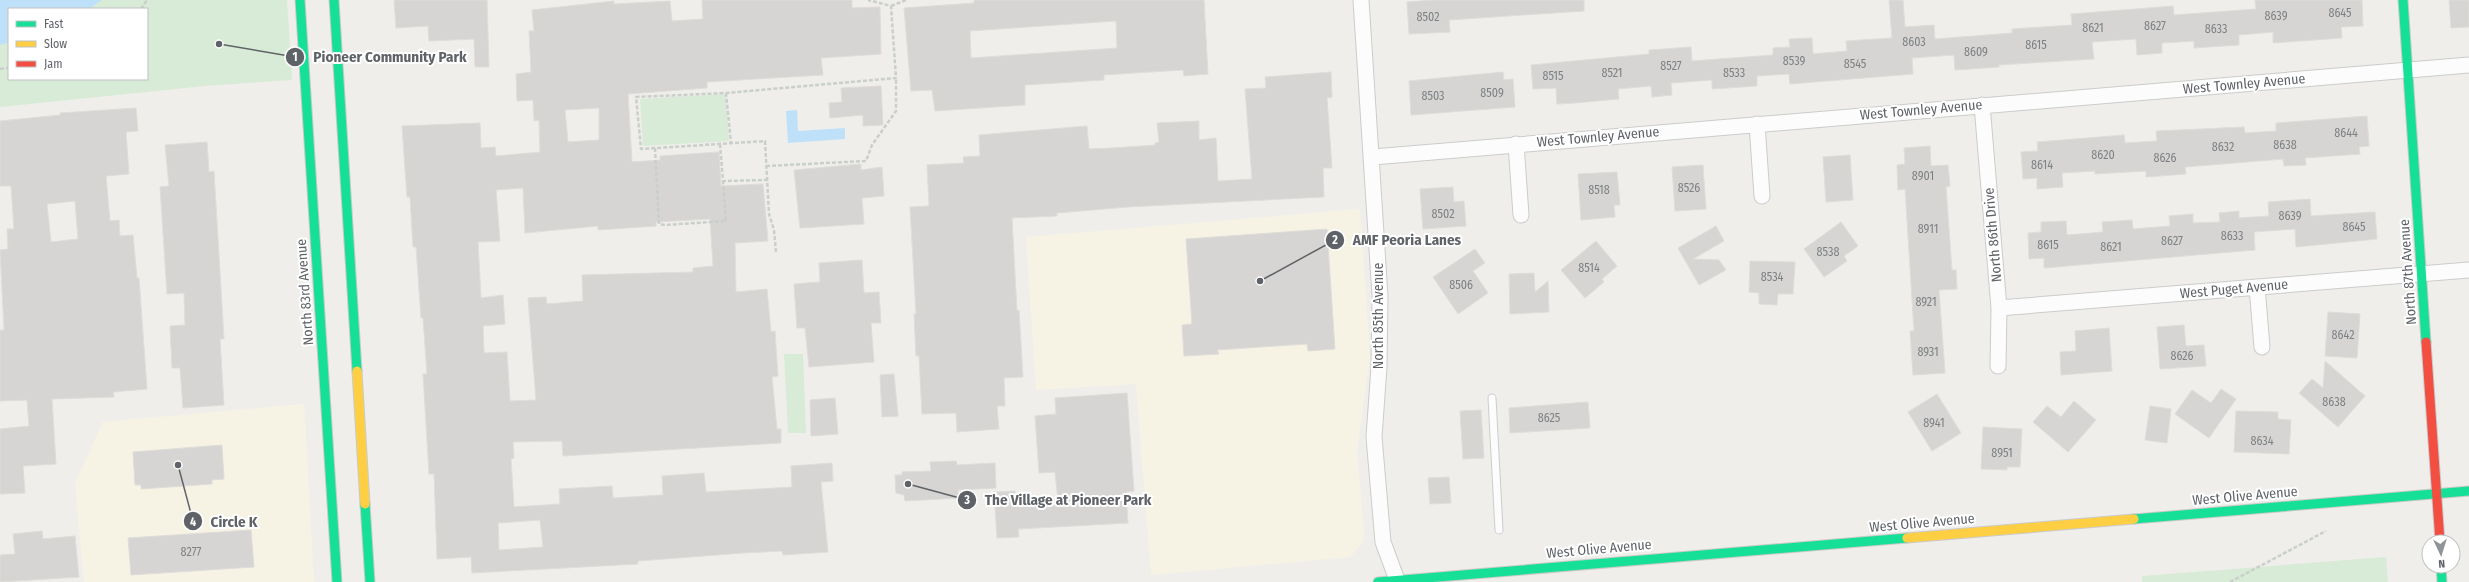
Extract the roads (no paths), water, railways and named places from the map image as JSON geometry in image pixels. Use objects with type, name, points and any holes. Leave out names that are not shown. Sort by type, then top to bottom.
[{"type":"main road","name":"North 83rd Avenue","points":[[300,0],[311,115],[337,582]]},
{"type":"main road","points":[[334,0],[338,113],[370,582]]},
{"type":"main road","name":"North 87th Avenue","points":[[2403,0],[2440,534]]},
{"type":"main road","name":"West Olive Avenue","points":[[1378,582],[2469,491]]},
{"type":"street","name":"North 85th Avenue","points":[[1361,0],[1373,157],[1380,296],[1379,367],[1374,437],[1383,542],[1397,581]]},
{"type":"street","name":"West Townley Avenue","points":[[1373,157],[2469,65]]},
{"type":"street","name":"North 86th Drive","points":[[1982,105],[1998,308],[1998,366]]},
{"type":"street","points":[[1757,124],[1762,196]]},
{"type":"street","points":[[1516,144],[1521,215]]},
{"type":"street","name":"West Puget Avenue","points":[[1998,308],[2469,270]]},
{"type":"street","points":[[2257,287],[2262,347]]},
{"type":"lane","points":[[1492,398],[1499,530]]},
{"type":"water","points":[[0,0],[102,0],[90,8],[8,8],[8,43],[0,45]]},
{"type":"water","points":[[797,110],[798,131],[845,128],[845,139],[788,143],[786,111]]},
{"type":"place","name":"Pioneer Community Park","points":[[219,44]]},
{"type":"place","name":"AMF Peoria Lanes","points":[[1260,281]]},
{"type":"place","name":"Circle K","points":[[178,465]]},
{"type":"place","name":"The Village at Pioneer Park","points":[[908,484]]}]
